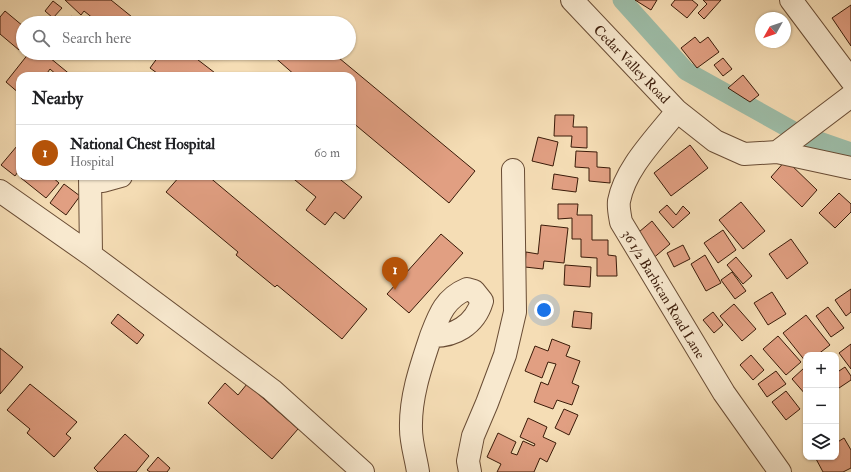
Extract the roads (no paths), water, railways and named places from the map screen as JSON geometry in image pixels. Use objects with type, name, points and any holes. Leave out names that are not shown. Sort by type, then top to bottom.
[{"type":"street","name":"Cedar Valley Road","points":[[572,0],[677,111],[716,141],[744,154],[777,152],[851,168]]},
{"type":"street","points":[[791,0],[851,80]]},
{"type":"street","points":[[777,152],[851,96]]},
{"type":"street","name":"36 1/2 Barbican Road Lane","points":[[677,111],[636,164],[624,183],[618,202],[620,222],[724,393],[780,472]]},
{"type":"street","points":[[470,472],[468,461],[473,436],[505,355],[515,312],[513,170]]},
{"type":"street","points":[[90,180],[91,255]]},
{"type":"street","points":[[96,180],[103,182],[109,180]]},
{"type":"street","points":[[0,190],[91,255],[272,390],[363,472]]},
{"type":"street","points":[[418,472],[411,430],[412,403],[418,374],[431,336]]},
{"type":"waterway","points":[[622,0],[686,71],[799,134],[851,152]]},
{"type":"place","name":"National Chest Hospital","points":[[395,290]]}]
